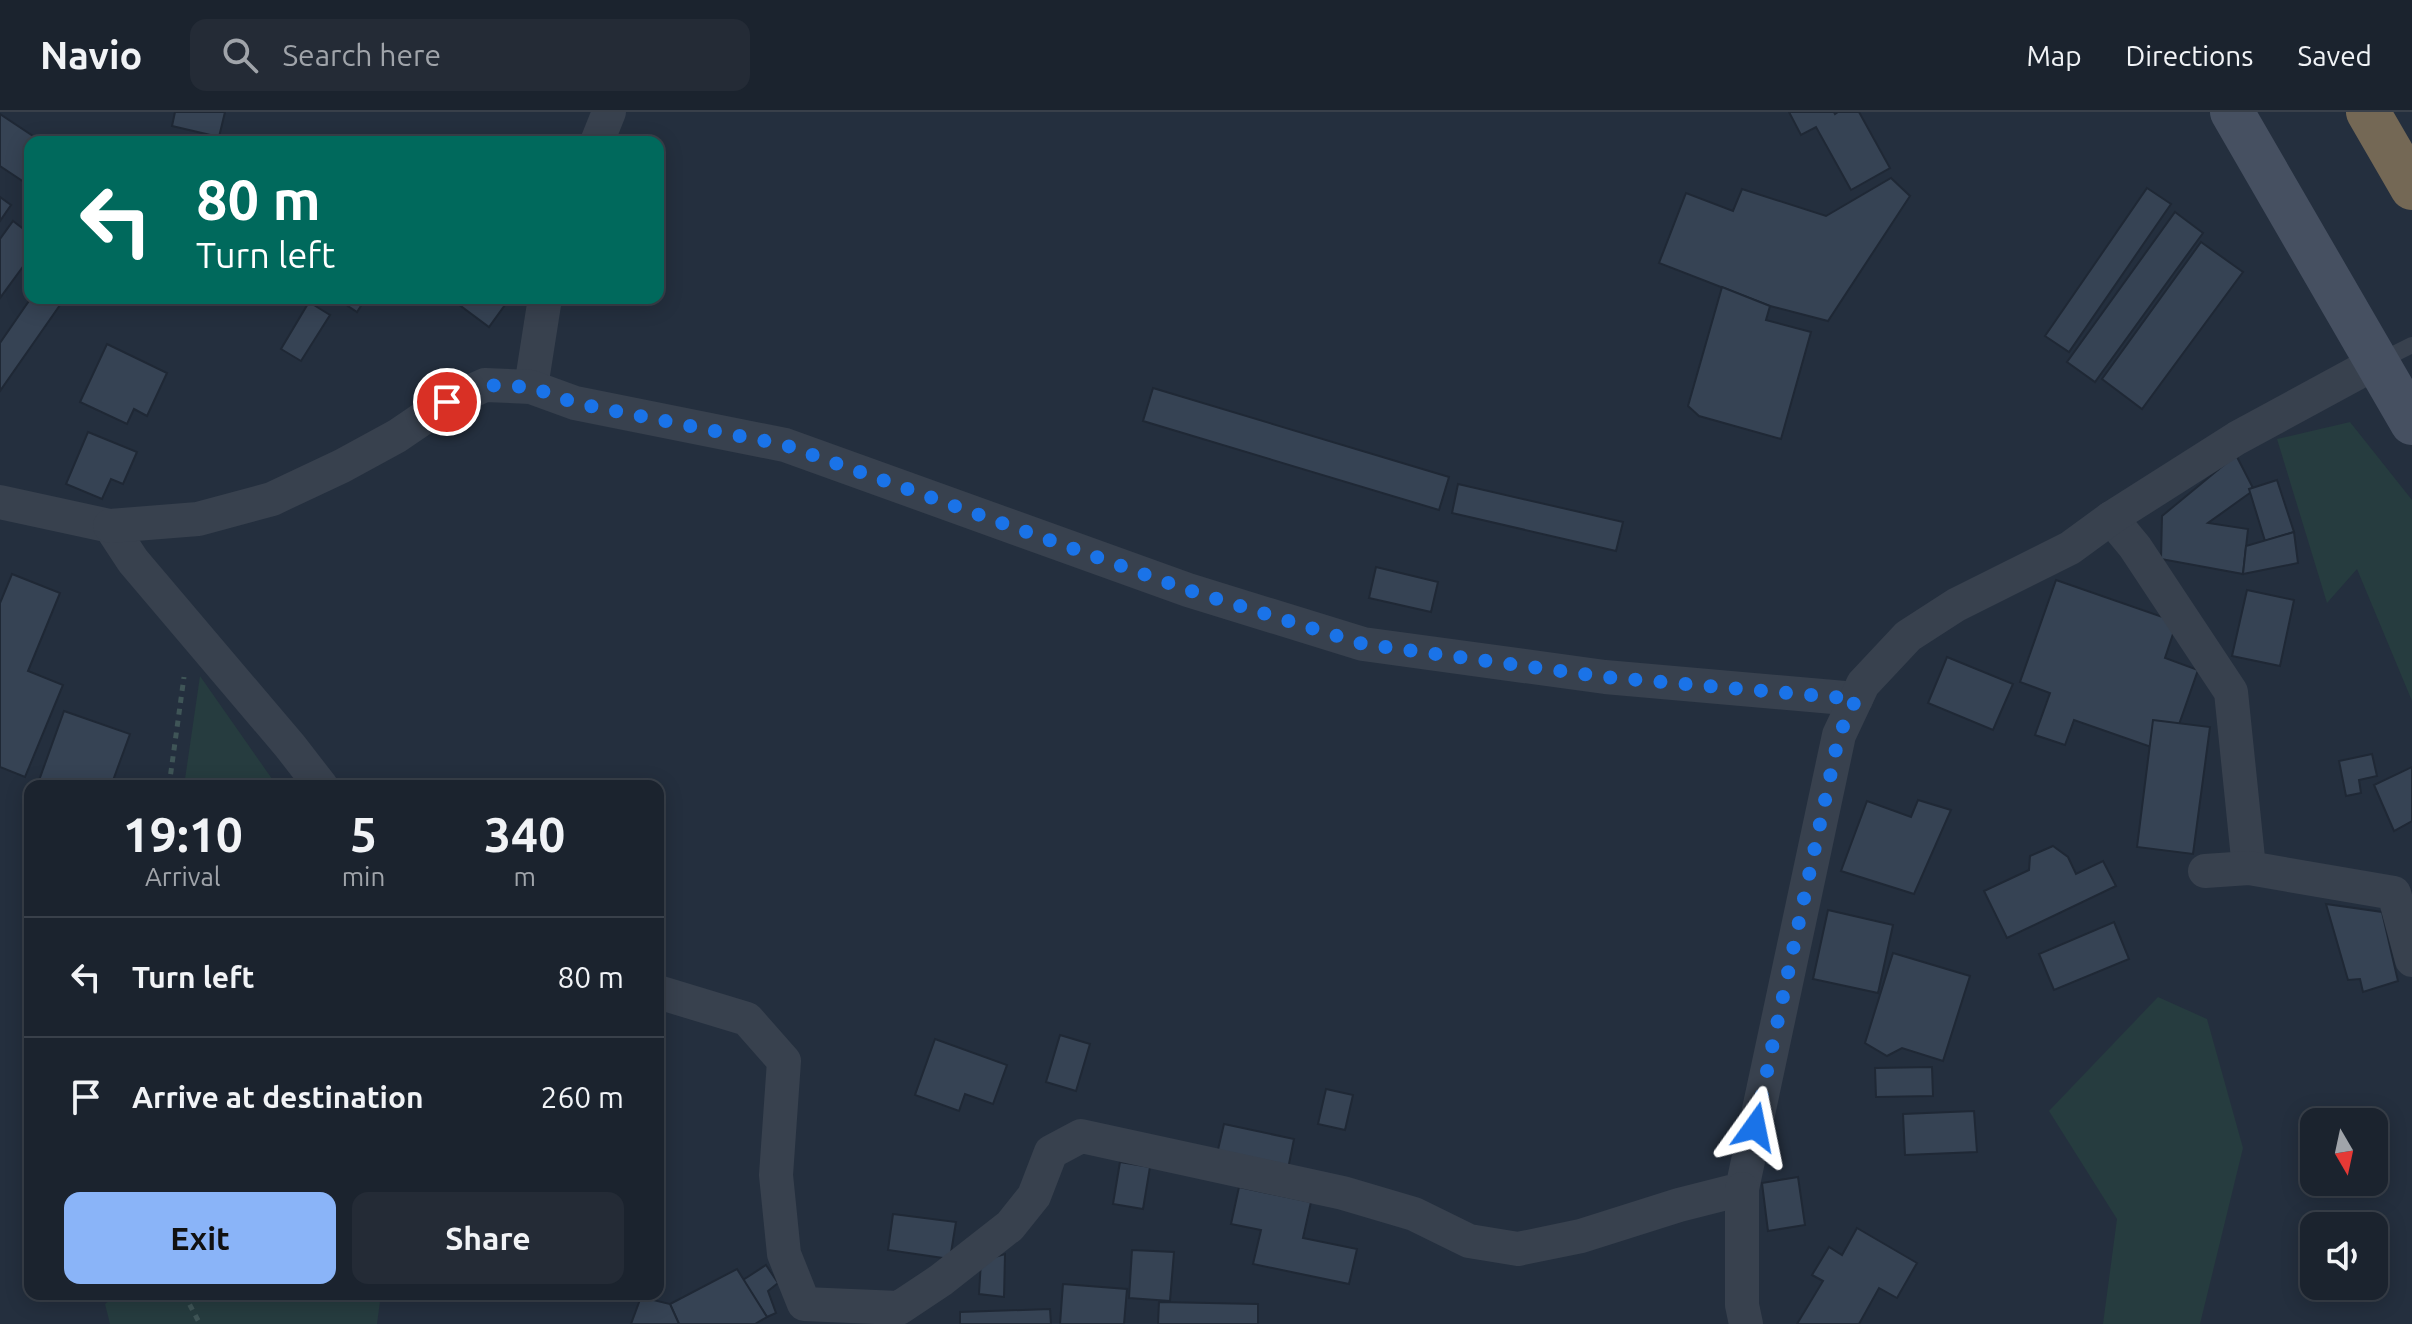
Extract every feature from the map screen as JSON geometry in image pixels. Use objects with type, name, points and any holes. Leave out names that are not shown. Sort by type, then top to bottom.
[{"type":"highway","points":[[2368,112],[2412,188]]},
{"type":"street","points":[[599,136],[609,112]]},
{"type":"street","points":[[2232,112],[2394,354],[2412,423]]},
{"type":"street","points":[[531,387],[544,304]]},
{"type":"street","points":[[1746,1324],[1742,1305],[1742,1189],[1839,735],[1863,684],[1908,636],[1956,605],[2070,548],[2111,518],[2237,438],[2394,354]]},
{"type":"street","points":[[0,502],[110,526],[198,519],[272,499],[356,458],[397,436],[447,402],[485,385],[531,387],[575,403],[785,445],[1188,590],[1363,644],[1605,677],[1856,699]]},
{"type":"street","points":[[2111,518],[2135,547],[2231,692],[2249,868]]},
{"type":"street","points":[[110,526],[133,561],[316,780]]},
{"type":"street","points":[[2205,871],[2249,868],[2394,893],[2412,960]]},
{"type":"street","points":[[664,994],[747,1019],[784,1061],[776,1175],[784,1254],[804,1304],[899,1308],[941,1280],[1010,1226],[1034,1196],[1051,1152],[1081,1136],[1343,1193],[1414,1214],[1469,1241],[1518,1249],[1581,1236],[1742,1189]]},
{"type":"path","points":[[170,780],[190,628]]},
{"type":"path","points":[[187,1300],[200,1324]]},
{"type":"green space","points":[[2350,422],[2412,500],[2412,701],[2357,569],[2327,603],[2277,439]]},
{"type":"green space","points":[[200,676],[273,780],[185,780]]},
{"type":"green space","points":[[2158,997],[2207,1019],[2243,1148],[2200,1324],[2103,1324],[2117,1219],[2049,1111]]},
{"type":"green space","points":[[110,1300],[380,1300],[377,1324],[110,1324],[105,1304]]},
{"type":"building","points":[[175,112],[225,112],[219,136],[172,126]]},
{"type":"building","points":[[1789,112],[1859,112],[1890,168],[1851,190],[1816,127],[1801,135]]},
{"type":"building","points":[[0,114],[33,136],[24,136],[24,182],[0,166]]},
{"type":"building","points":[[1891,178],[1910,196],[1828,321],[1770,306],[1659,263],[1686,193],[1733,211],[1742,189],[1826,216]]},
{"type":"building","points":[[2147,188],[2171,204],[2069,352],[2045,336]]},
{"type":"building","points":[[0,197],[11,205],[0,221]]},
{"type":"building","points":[[2175,212],[2203,233],[2095,382],[2067,362]]},
{"type":"building","points":[[13,221],[24,229],[24,265],[0,298],[0,239]]},
{"type":"building","points":[[2201,242],[2243,272],[2142,409],[2102,379]]},
{"type":"building","points":[[1722,287],[1770,306],[1766,320],[1811,332],[1781,439],[1699,416],[1688,406]]},
{"type":"building","points":[[27,304],[60,305],[0,391],[0,343]]},
{"type":"building","points":[[308,304],[330,315],[301,361],[281,349]]},
{"type":"building","points":[[345,304],[362,304],[357,312]]},
{"type":"building","points":[[458,304],[506,304],[489,327]]},
{"type":"building","points":[[107,344],[167,373],[147,416],[134,409],[127,424],[80,402]]},
{"type":"building","points":[[1153,388],[1449,477],[1439,510],[1143,421]]},
{"type":"building","points":[[88,432],[137,452],[123,484],[111,479],[102,499],[66,484]]},
{"type":"building","points":[[2236,455],[2254,490],[2208,523],[2248,529],[2243,574],[2161,559],[2162,516]]},
{"type":"building","points":[[2277,480],[2294,532],[2265,541],[2249,489]]},
{"type":"building","points":[[1458,484],[1623,522],[1616,551],[1452,513]]},
{"type":"building","points":[[2294,532],[2298,563],[2243,574],[2246,546]]},
{"type":"building","points":[[1376,567],[1438,582],[1431,612],[1369,598]]},
{"type":"building","points":[[12,574],[60,593],[28,671],[63,685],[25,777],[0,767],[0,603]]},
{"type":"building","points":[[2056,580],[2177,622],[2165,658],[2198,670],[2176,733],[2161,728],[2154,748],[2074,720],[2065,745],[2035,735],[2050,693],[2020,682]]},
{"type":"building","points":[[2247,590],[2294,600],[2280,666],[2232,656]]},
{"type":"building","points":[[1947,657],[2013,684],[1993,730],[1928,703]]},
{"type":"building","points":[[64,711],[130,734],[113,780],[39,780]]},
{"type":"building","points":[[2153,720],[2210,727],[2193,854],[2137,847]]},
{"type":"building","points":[[2372,754],[2377,776],[2359,780],[2361,793],[2346,796],[2339,761]]},
{"type":"building","points":[[2412,767],[2412,821],[2394,831],[2374,785]]},
{"type":"building","points":[[1918,800],[1951,810],[1914,894],[1841,871],[1867,801],[1911,817]]},
{"type":"building","points":[[2053,846],[2068,857],[2076,874],[2103,861],[2116,886],[2007,938],[1984,891],[2029,870],[2030,856]]},
{"type":"building","points":[[2326,904],[2382,912],[2398,981],[2363,992],[2360,979],[2348,980]]},
{"type":"building","points":[[1828,910],[1893,925],[1878,993],[1813,979]]},
{"type":"building","points":[[2114,922],[2129,959],[2054,990],[2039,954]]},
{"type":"building","points":[[1893,953],[1970,976],[1943,1061],[1902,1048],[1887,1056],[1865,1043]]},
{"type":"building","points":[[1060,1035],[1090,1044],[1076,1091],[1046,1082]]},
{"type":"building","points":[[935,1039],[1007,1065],[993,1104],[965,1094],[959,1111],[915,1095]]},
{"type":"building","points":[[1932,1067],[1933,1096],[1876,1097],[1875,1068]]},
{"type":"building","points":[[1326,1089],[1353,1095],[1345,1130],[1318,1124]]},
{"type":"building","points":[[1974,1111],[1977,1152],[1905,1155],[1903,1114]]},
{"type":"building","points":[[1224,1124],[1294,1139],[1288,1169],[1217,1154]]},
{"type":"building","points":[[1120,1162],[1150,1167],[1143,1209],[1113,1204]]},
{"type":"building","points":[[1798,1177],[1805,1225],[1768,1231],[1762,1183]]},
{"type":"building","points":[[1239,1187],[1311,1202],[1303,1238],[1357,1249],[1349,1284],[1253,1264],[1261,1230],[1231,1224]]},
{"type":"building","points":[[893,1214],[956,1222],[950,1259],[888,1250]]},
{"type":"building","points":[[1857,1228],[1917,1263],[1897,1298],[1879,1288],[1859,1324],[1797,1324],[1823,1281],[1812,1275],[1829,1247],[1842,1255]]},
{"type":"building","points":[[1132,1250],[1174,1252],[1170,1301],[1129,1298]]},
{"type":"building","points":[[1005,1254],[1004,1297],[979,1294],[981,1261]]},
{"type":"building","points":[[766,1265],[778,1283],[768,1291],[776,1313],[767,1317],[743,1280]]},
{"type":"building","points":[[737,1269],[767,1317],[755,1324],[679,1324],[670,1304]]},
{"type":"building","points":[[1063,1284],[1127,1289],[1124,1324],[1060,1324]]},
{"type":"building","points":[[640,1300],[653,1300],[670,1304],[679,1324],[631,1324]]},
{"type":"building","points":[[1159,1302],[1258,1304],[1258,1324],[1158,1324]]},
{"type":"building","points":[[1050,1309],[1051,1324],[960,1324],[960,1312]]},
{"type":"route","points":[[447,402],[485,385],[531,387],[575,403],[785,445],[1188,590],[1363,644],[1605,677],[1856,699],[1839,735],[1755,1127]]}]
